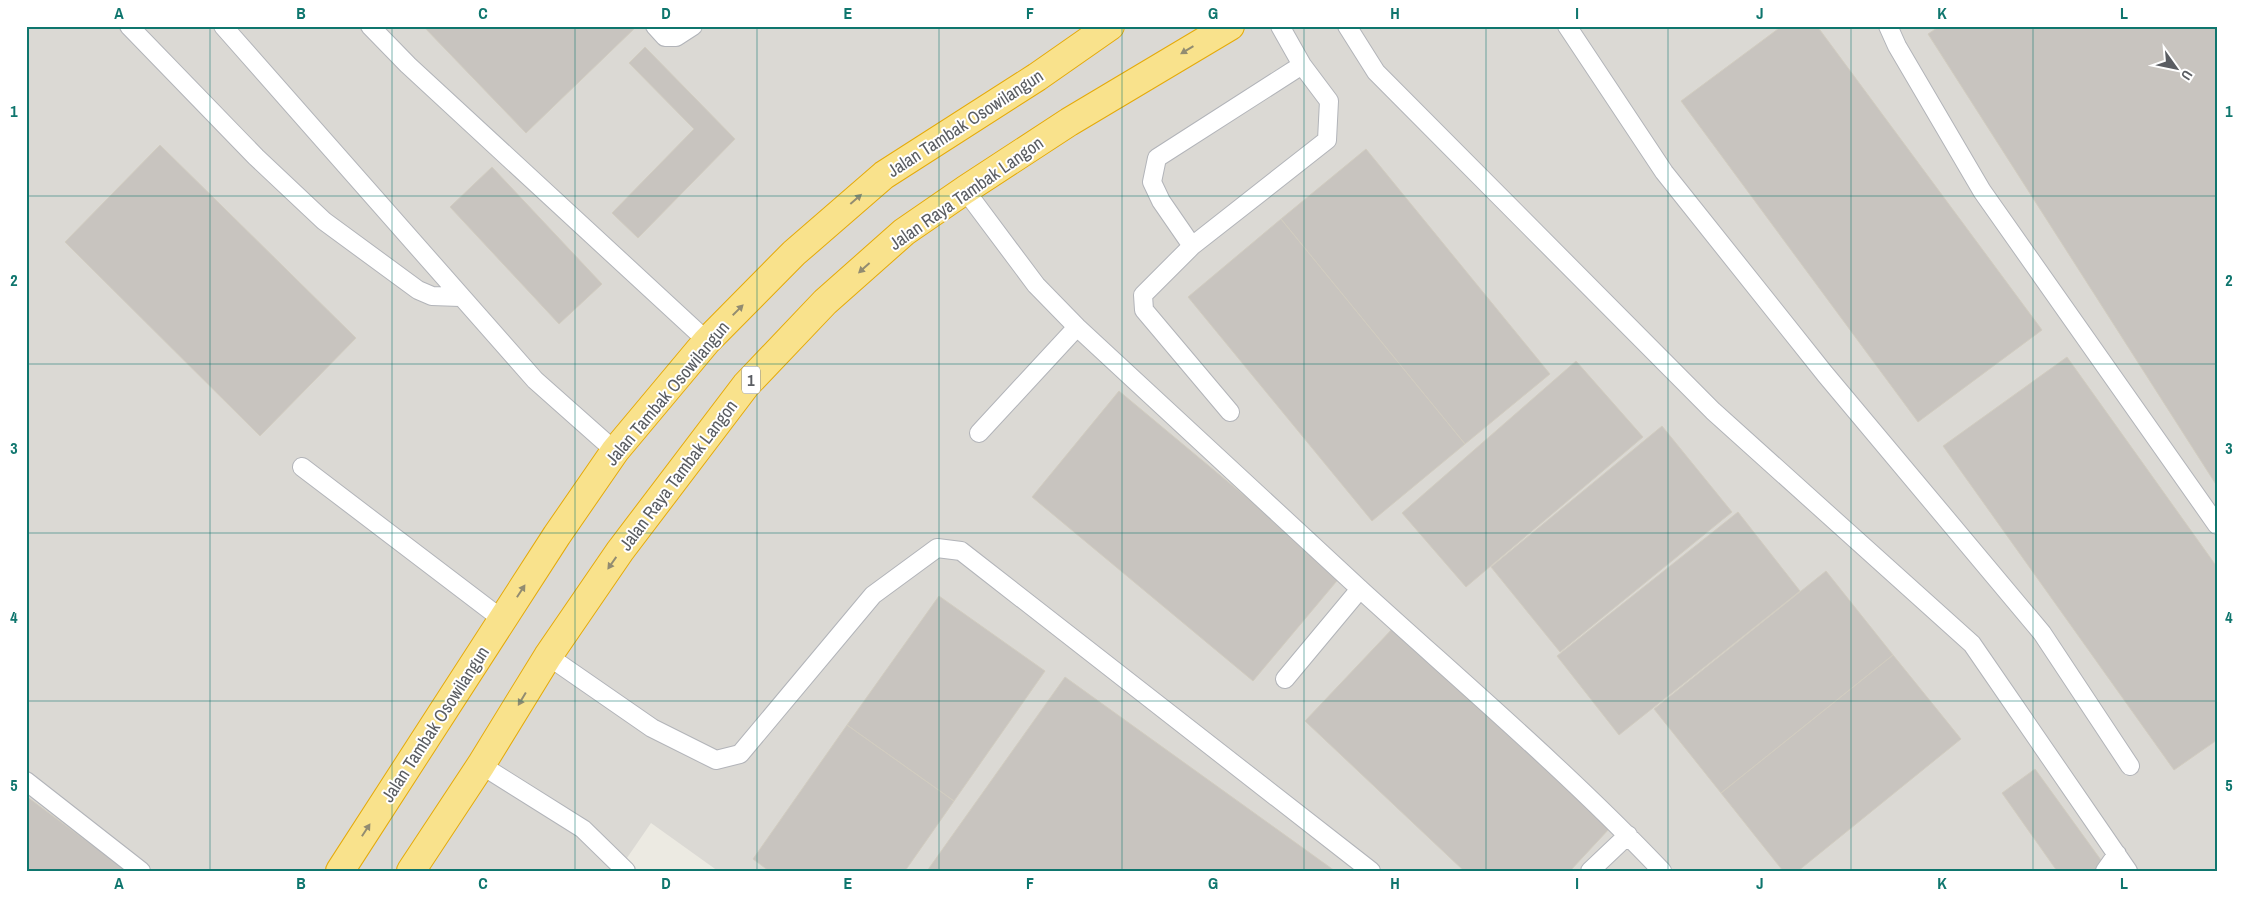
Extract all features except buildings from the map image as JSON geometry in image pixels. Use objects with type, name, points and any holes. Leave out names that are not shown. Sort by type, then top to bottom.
[{"type":"highway","name":"Jalan Tambak Osowilangun","points":[[340,871],[557,535],[615,451],[707,342],[794,253],[884,175],[1036,77],[1109,27]]},
{"type":"highway","name":"Jalan Raya Tambak Langon","points":[[411,871],[481,765],[548,656],[620,551],[746,385],[825,302],[904,232],[965,190],[1215,30]]},
{"type":"lane","points":[[129,26],[256,157],[324,222],[418,290],[432,296],[460,297]]},
{"type":"lane","points":[[223,26],[460,297],[536,380],[615,451]]},
{"type":"lane","points":[[370,26],[408,65],[707,342]]},
{"type":"lane","points":[[655,26],[665,38],[676,37],[693,26]]},
{"type":"lane","points":[[1230,412],[1144,310],[1143,295],[1192,246],[1327,140],[1329,101],[1302,65],[1280,26]]},
{"type":"lane","points":[[1347,26],[1376,72],[1713,411],[1972,644],[2128,871]]},
{"type":"lane","points":[[1567,26],[1664,172],[1825,374],[2042,633],[2130,766]]},
{"type":"lane","points":[[1888,26],[1897,46],[1982,191],[2217,525]]},
{"type":"lane","points":[[1192,246],[1161,201],[1152,182],[1156,158],[1302,65]]},
{"type":"lane","points":[[965,190],[1036,285],[1076,327],[1360,589],[1517,730],[1628,835],[1662,871]]},
{"type":"lane","points":[[980,433],[1076,327]]},
{"type":"lane","points":[[302,467],[503,620]]},
{"type":"lane","points":[[548,656],[652,728],[716,760],[740,754],[873,595],[937,548],[960,551],[1370,871]]},
{"type":"lane","points":[[1285,679],[1360,589]]},
{"type":"lane","points":[[481,765],[583,828],[626,871]]},
{"type":"lane","points":[[26,781],[140,871]]},
{"type":"lane","points":[[1590,871],[1628,835]]},
{"type":"lane","points":[[2105,871],[2117,854]]},
{"type":"shaded area","points":[[26,26],[2217,26],[2217,871],[718,871],[651,823],[618,871],[26,871]]}]
